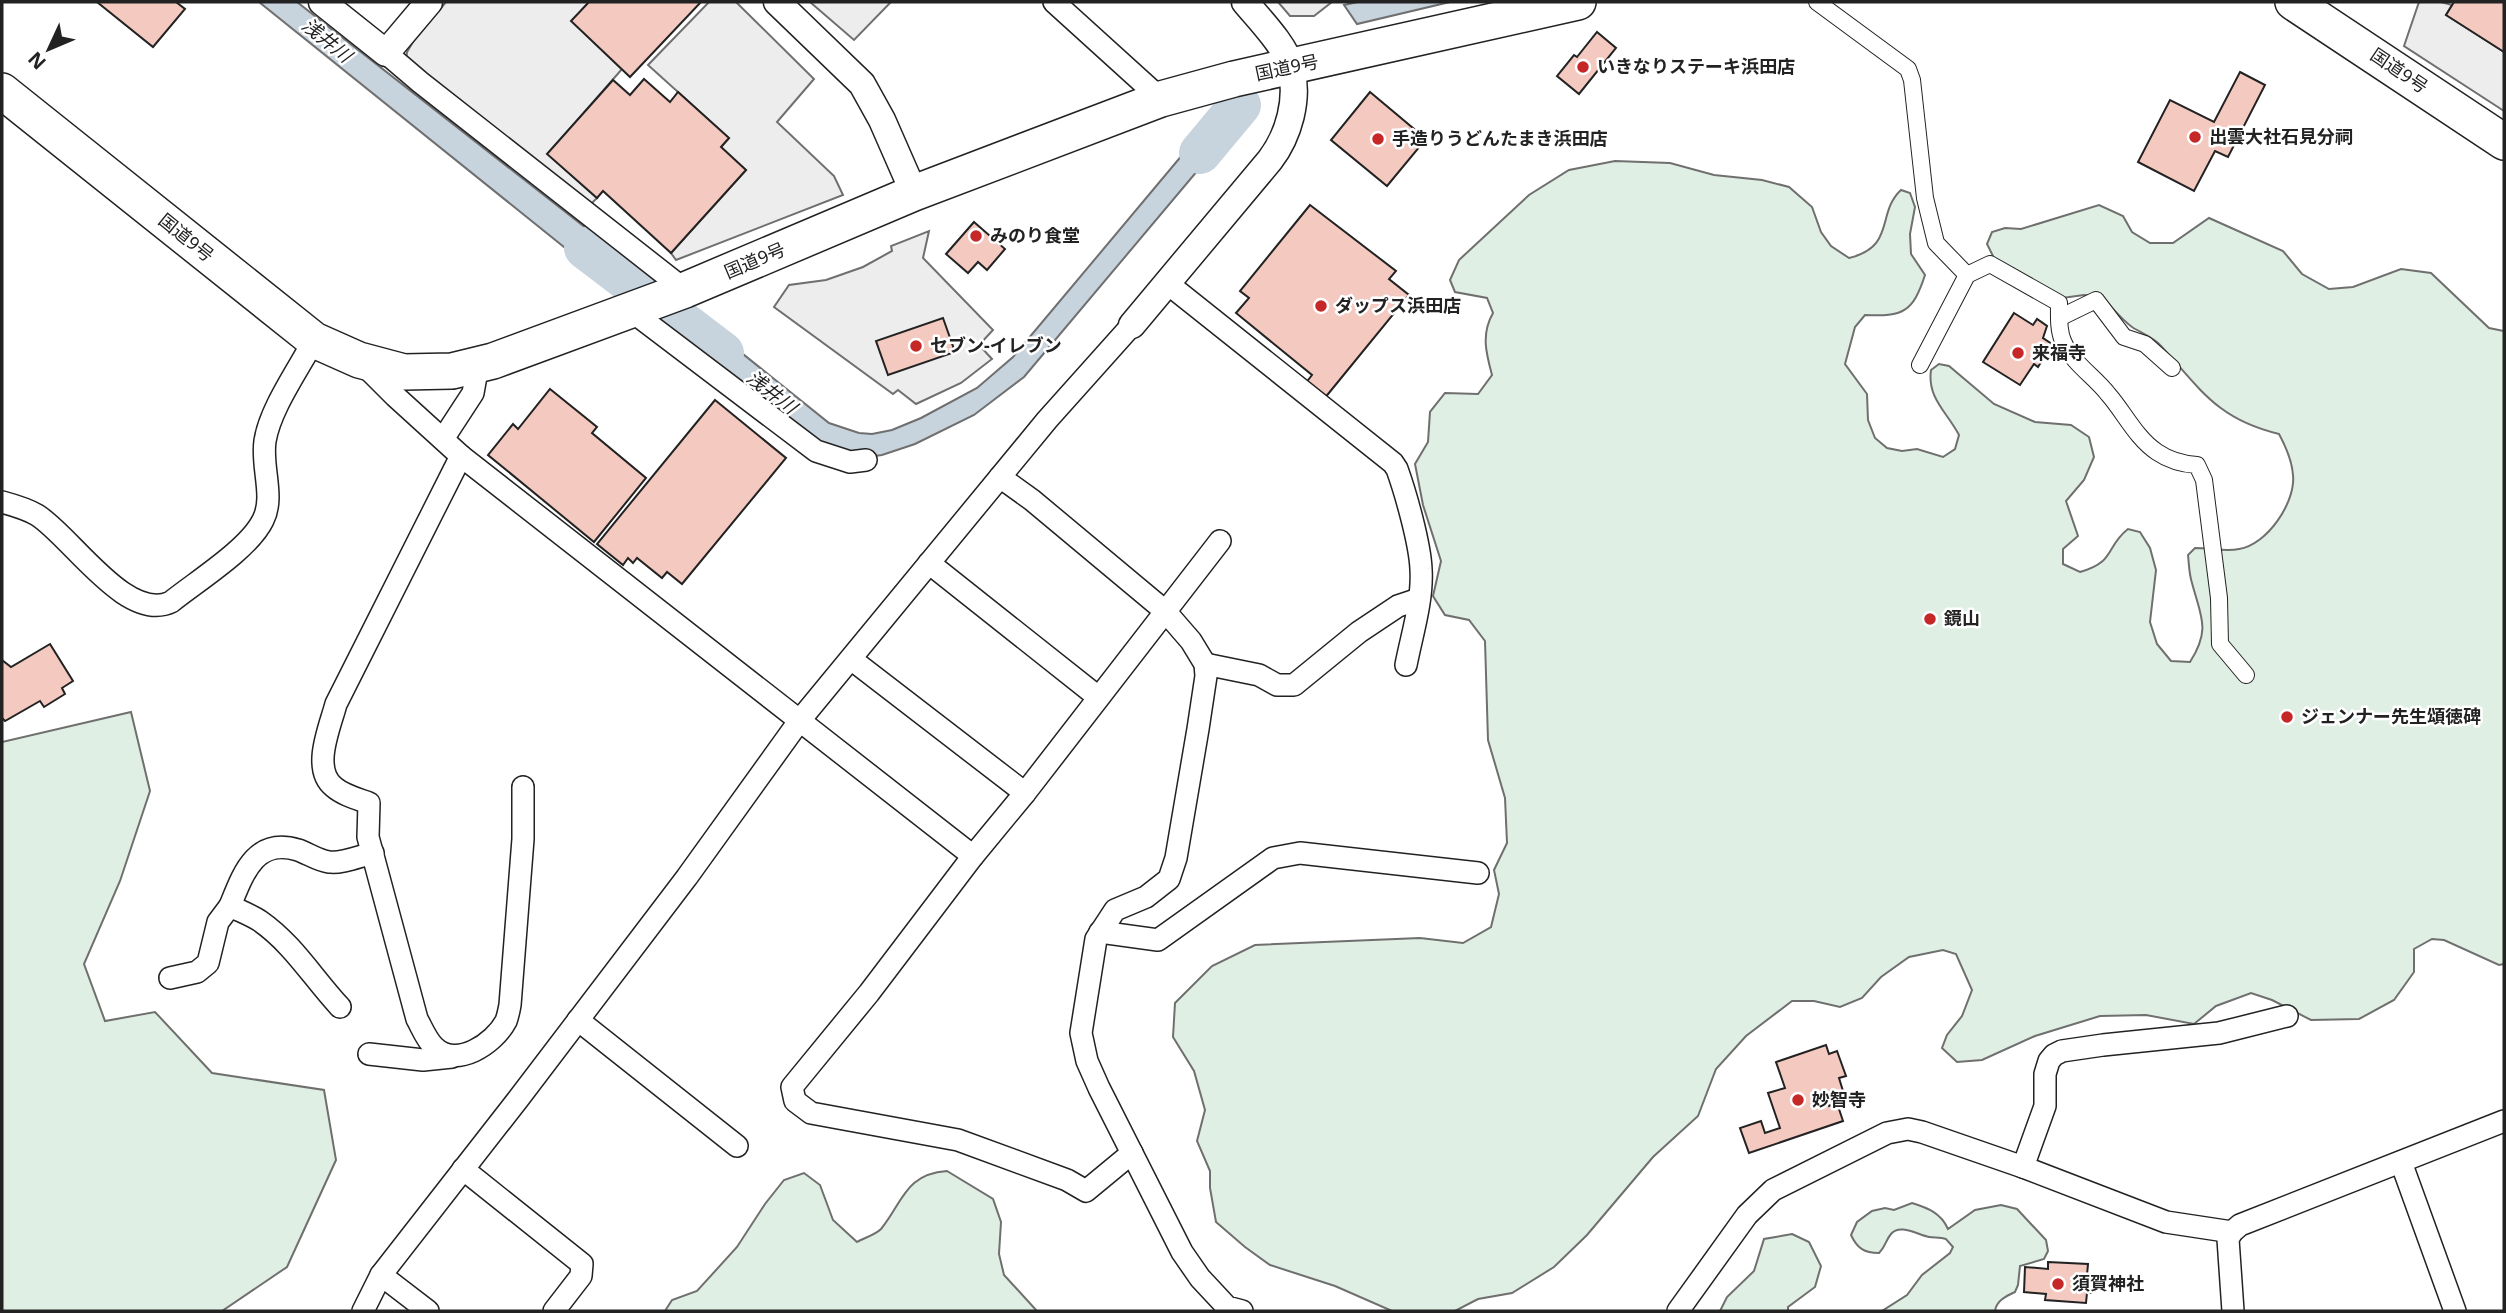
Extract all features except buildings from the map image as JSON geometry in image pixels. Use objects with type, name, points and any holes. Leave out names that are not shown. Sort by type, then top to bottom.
[{"type":"highway","name":"国道9号","points":[[2,91],[314,340],[359,360],[404,372],[452,371],[493,361],[656,301],[914,193],[1161,99],[1234,79],[1578,2]]},
{"type":"highway","name":"国道9号","points":[[2292,2],[2504,142]]},
{"type":"street","points":[[322,2],[441,99],[816,451],[850,463],[866,460]]},
{"type":"street","points":[[386,53],[429,2]]},
{"type":"street","points":[[777,2],[862,84],[882,120],[914,193]]},
{"type":"street","points":[[1055,2],[1161,99]]},
{"type":"street","points":[[363,1311],[381,1275],[687,877],[800,720],[1047,420],[1132,325],[1284,140],[1292,110],[1291,67],[1277,42],[1245,2]]},
{"type":"street","points":[[1817,2],[1908,69],[1912,80],[1925,198],[1936,243],[1967,275]]},
{"type":"street","points":[[1920,365],[1967,275],[1990,264],[2059,303],[2063,340],[2083,370],[2107,392],[2137,433],[2155,451],[2180,464],[2197,465],[2204,480],[2219,598],[2220,644],[2246,675]]},
{"type":"street","points":[[1167,283],[1393,463],[1399,476],[1422,571],[1406,664]]},
{"type":"street","points":[[2059,318],[2096,300],[2124,337],[2145,344],[2172,368]]},
{"type":"street","points":[[2,502],[39,516],[107,580],[135,599],[153,607],[171,602],[238,549],[258,529],[268,509],[263,457],[268,427],[314,340]]},
{"type":"street","points":[[359,360],[461,456],[973,856]]},
{"type":"street","points":[[443,439],[473,394],[478,365]]},
{"type":"street","points":[[452,1057],[435,1049],[417,1019],[368,837],[369,803],[335,789],[326,779],[324,770],[325,744],[336,704],[461,456]]},
{"type":"street","points":[[1000,477],[1032,500],[1165,611],[1191,641],[1205,664],[1206,676],[1198,729],[1170,879],[1146,897],[1115,910],[1100,932],[1090,964],[1081,1033],[1087,1061],[1182,1252],[1200,1278],[1227,1307],[1242,1311]]},
{"type":"street","points":[[1132,1153],[1086,1191],[1067,1181],[958,1140],[811,1113],[794,1101],[792,1087],[869,993],[1220,541]]},
{"type":"street","points":[[929,564],[1098,697]]},
{"type":"street","points":[[1205,664],[1259,675],[1277,685],[1294,685],[1359,632],[1398,606],[1419,599]]},
{"type":"street","points":[[851,659],[1025,793]]},
{"type":"street","points":[[369,1054],[423,1060],[452,1057],[472,1052],[485,1044],[502,1027],[508,1013],[523,839],[523,787]]},
{"type":"street","points":[[170,978],[197,972],[208,963],[218,922],[230,906],[244,872],[251,862],[271,848],[281,846],[295,849],[329,862],[373,853]]},
{"type":"street","points":[[1100,932],[1158,940],[1273,858],[1300,853],[1478,873]]},
{"type":"street","points":[[230,906],[258,919],[280,936],[340,1007]]},
{"type":"street","points":[[2023,1167],[2045,1106],[2045,1074],[2054,1055],[2063,1051],[2103,1045],[2219,1033],[2287,1016]]},
{"type":"street","points":[[578,1020],[737,1146]]},
{"type":"street","points":[[2233,1311],[2227,1248],[2228,1239],[2240,1225],[2504,1121]]},
{"type":"street","points":[[1678,1311],[1747,1215],[1773,1191],[1886,1133],[1908,1129],[2023,1167],[2166,1222],[2232,1232]]},
{"type":"street","points":[[2401,1162],[2455,1311]]},
{"type":"street","points":[[463,1169],[582,1264],[581,1276],[554,1311]]},
{"type":"street","points":[[381,1275],[428,1311]]},
{"type":"green space","points":[[1615,161],[1670,163],[1714,175],[1762,180],[1789,187],[1812,207],[1821,232],[1831,246],[1849,258],[1864,253],[1873,246],[1880,238],[1894,199],[1901,190],[1910,193],[1915,207],[1910,234],[1911,254],[1925,275],[1921,287],[1905,310],[1889,315],[1865,315],[1855,327],[1845,364],[1867,394],[1868,420],[1875,438],[1887,448],[1902,451],[1917,449],[1943,457],[1955,449],[1959,435],[1932,389],[1931,370],[1939,364],[1949,366],[1994,404],[2035,422],[2071,425],[2089,437],[2094,457],[2084,480],[2066,501],[2078,536],[2063,549],[2063,564],[2080,572],[2091,568],[2105,559],[2128,529],[2140,532],[2150,548],[2156,570],[2150,622],[2157,644],[2171,661],[2190,662],[2202,631],[2188,555],[2195,548],[2239,549],[2260,540],[2269,531],[2285,509],[2293,486],[2292,469],[2286,449],[2279,434],[2257,428],[2224,411],[2157,342],[2128,324],[2101,296],[2062,298],[1996,262],[1987,244],[1992,232],[2005,228],[2021,229],[2099,205],[2123,216],[2132,232],[2150,243],[2173,243],[2209,218],[2283,251],[2302,274],[2329,289],[2353,287],[2401,269],[2431,273],[2489,328],[2504,331],[2504,964],[2499,965],[2444,940],[2432,939],[2414,949],[2414,972],[2394,1000],[2359,1019],[2311,1020],[2272,1000],[2251,993],[2216,1006],[2194,1024],[2146,1015],[2100,1016],[2035,1036],[1982,1060],[1957,1062],[1942,1048],[1947,1035],[1962,1016],[1972,990],[1956,954],[1943,950],[1909,957],[1881,977],[1862,998],[1840,1007],[1814,1001],[1792,1001],[1746,1036],[1716,1069],[1698,1116],[1653,1157],[1587,1235],[1554,1267],[1512,1293],[1478,1299],[1455,1311],[1392,1311],[1335,1286],[1270,1265],[1216,1222],[1210,1171],[1197,1141],[1205,1110],[1194,1071],[1173,1037],[1175,1003],[1212,966],[1255,945],[1420,938],[1463,943],[1491,927],[1499,894],[1494,870],[1507,843],[1505,798],[1488,740],[1485,641],[1469,620],[1445,615],[1433,596],[1441,561],[1423,505],[1415,464],[1428,442],[1430,412],[1445,393],[1478,394],[1492,375],[1486,336],[1493,313],[1487,298],[1455,292],[1450,280],[1459,260],[1529,195],[1569,170]]},
{"type":"green space","points":[[131,712],[150,791],[120,881],[84,964],[105,1021],[155,1012],[212,1073],[324,1090],[336,1160],[287,1267],[222,1311],[2,1311],[2,742]]},
{"type":"green space","points":[[947,1171],[993,1199],[1001,1222],[999,1254],[1004,1275],[1037,1311],[665,1311],[672,1300],[697,1291],[737,1247],[784,1180],[804,1173],[820,1185],[833,1220],[857,1242],[881,1229],[913,1184],[933,1173]]},
{"type":"green space","points":[[1912,1203],[1933,1212],[1942,1219],[1948,1229],[1975,1210],[2001,1205],[2017,1209],[2046,1240],[2048,1251],[2044,1259],[2020,1266],[2015,1292],[1999,1302],[1995,1311],[1882,1311],[1907,1295],[1922,1275],[1950,1253],[1953,1247],[1946,1239],[1899,1230],[1891,1234],[1879,1253],[1869,1252],[1862,1249],[1851,1235],[1857,1222],[1872,1211],[1885,1208],[1894,1210]]},
{"type":"green space","points":[[1792,1234],[1809,1242],[1821,1266],[1815,1287],[1788,1307],[1788,1311],[1720,1311],[1727,1297],[1754,1271],[1764,1239]]},
{"type":"shaded area","points":[[446,2],[589,2],[572,21],[622,69],[548,154],[597,198],[589,206],[406,60],[413,42]]},
{"type":"shaded area","points":[[709,2],[736,2],[814,79],[777,122],[834,176],[843,195],[676,260],[671,253],[746,170],[721,147],[729,138],[648,65]]},
{"type":"shaded area","points":[[810,2],[891,2],[854,40]]},
{"type":"shaded area","points":[[1278,2],[1332,2],[1314,16],[1290,16]]},
{"type":"shaded area","points":[[2419,2],[2452,5],[2446,15],[2504,52],[2504,111],[2404,46]]},
{"type":"shaded area","points":[[929,231],[923,258],[993,330],[979,345],[992,359],[961,383],[916,404],[898,390],[893,394],[774,307],[789,285],[826,280],[863,267],[892,251],[891,246]]},
{"type":"water","points":[[259,2],[297,2],[646,275],[615,288]]},
{"type":"water","points":[[1358,2],[1450,2],[1357,24],[1344,5]]},
{"type":"water","points":[[1251,107],[1024,377],[974,415],[915,444],[882,455],[861,458],[811,439],[661,325],[693,314],[829,423],[859,433],[872,434],[892,430],[977,388],[1013,357],[1214,117]]},
{"type":"waterway","name":"浅井川","points":[[1200,153],[1240,105]]},
{"type":"waterway","name":"浅井川","points":[[585,248],[723,353]]},
{"type":"place","name":"いきなりステーキ浜田店","points":[[1583,67]]},
{"type":"place","name":"出雲大社石見分祠","points":[[2195,137]]},
{"type":"place","name":"手造りうどんたまき浜田店","points":[[1378,139]]},
{"type":"place","name":"みのり食堂","points":[[976,236]]},
{"type":"place","name":"ダップス浜田店","points":[[1321,306]]},
{"type":"place","name":"セブン-イレブン","points":[[916,346]]},
{"type":"place","name":"来福寺","points":[[2018,353]]},
{"type":"place","name":"鏡山","points":[[1930,619]]},
{"type":"place","name":"ジェンナー先生頌徳碑","points":[[2287,717]]},
{"type":"place","name":"妙智寺","points":[[1798,1100]]},
{"type":"place","name":"須賀神社","points":[[2058,1284]]}]
